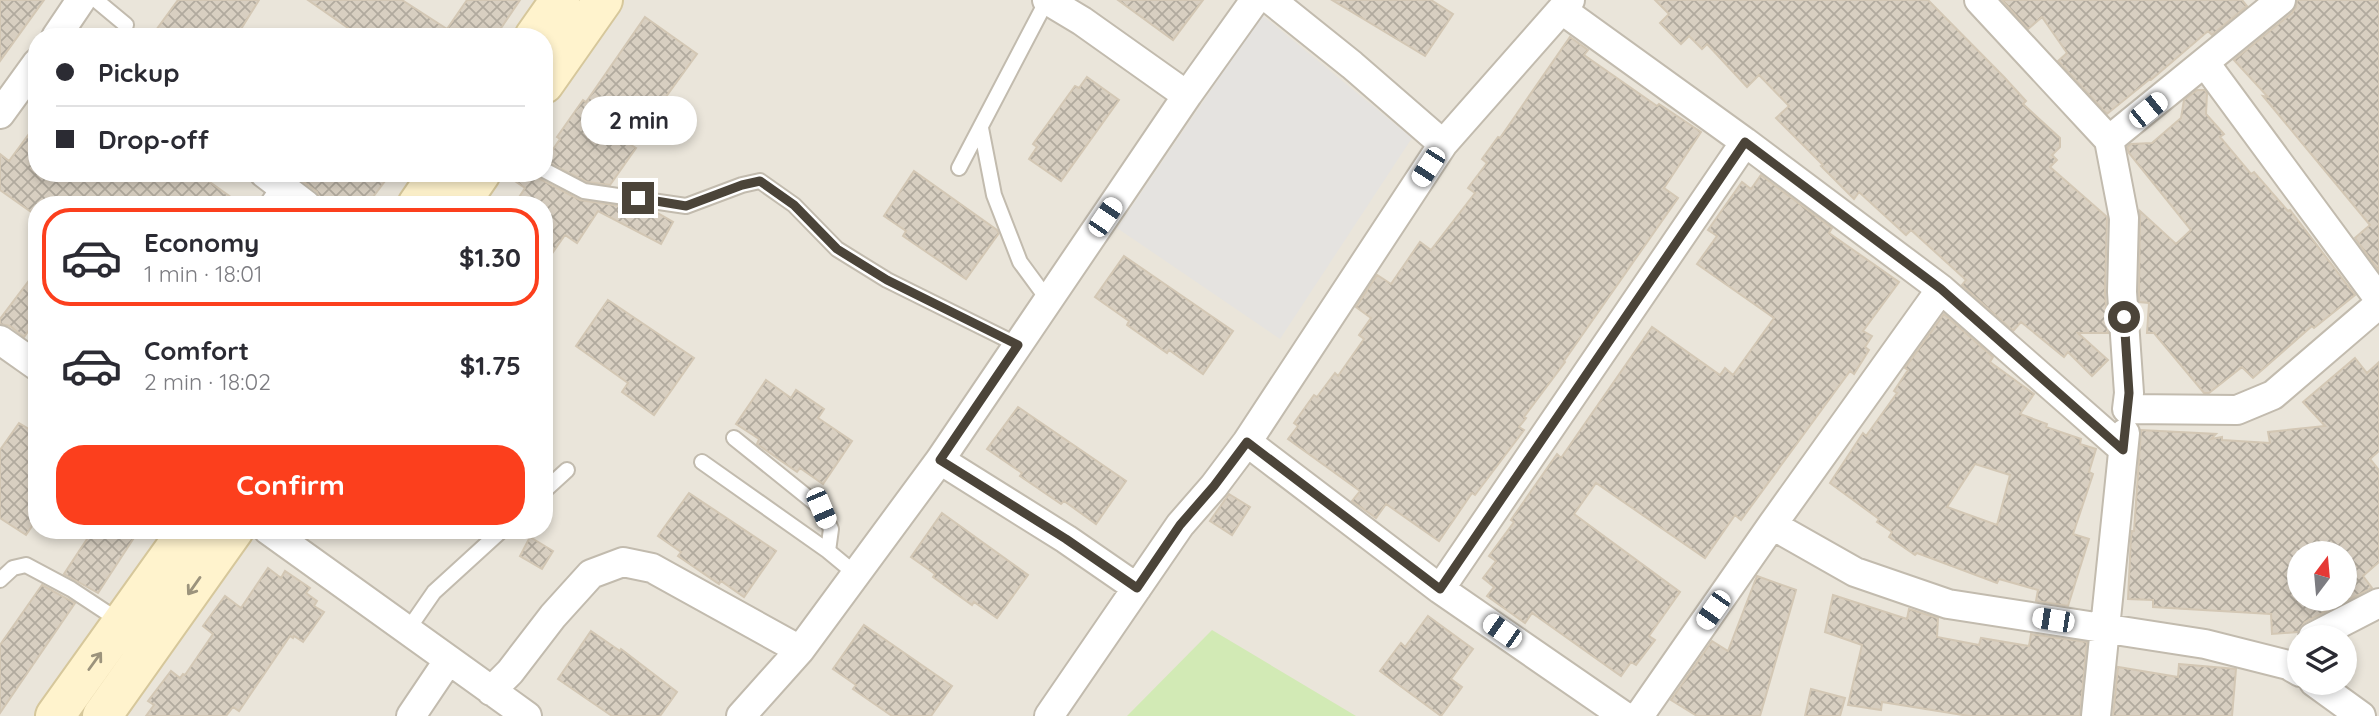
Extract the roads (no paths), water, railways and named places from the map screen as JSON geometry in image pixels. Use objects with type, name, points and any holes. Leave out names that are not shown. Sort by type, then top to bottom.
[{"type":"main road","points":[[551,28],[560,0]]},
{"type":"main road","points":[[553,41],[603,0]]},
{"type":"main road","points":[[55,716],[182,539]]},
{"type":"main road","points":[[102,716],[228,539]]},
{"type":"street","points":[[68,28],[80,0]]},
{"type":"street","points":[[1047,0],[1089,11],[1175,87],[1188,94]]},
{"type":"street","points":[[741,716],[800,650],[940,460],[1188,94],[1255,0]]},
{"type":"street","points":[[1270,0],[1352,65],[1443,144]]},
{"type":"street","points":[[1979,0],[2109,140],[2124,218],[2122,292],[2129,393],[2096,716]]},
{"type":"street","points":[[2109,140],[2281,0]]},
{"type":"street","points":[[1049,716],[1180,525],[1247,442],[1443,144],[1566,5],[1941,289],[2123,450]]},
{"type":"street","points":[[2127,409],[2237,410],[2273,395],[2379,302],[2205,63]]},
{"type":"street","points":[[0,114],[28,75]]},
{"type":"street","points":[[1440,589],[1745,142]]},
{"type":"street","points":[[274,184],[292,196]]},
{"type":"street","points":[[1639,716],[1941,289]]},
{"type":"street","points":[[0,340],[28,360]]},
{"type":"street","points":[[1247,442],[1440,589],[1624,716]]},
{"type":"street","points":[[940,460],[1066,539],[1137,588]]},
{"type":"street","points":[[1772,525],[1855,572],[1948,604],[2206,644],[2287,665]]},
{"type":"street","points":[[280,539],[527,716]]},
{"type":"street","points":[[491,691],[591,575],[623,562],[652,568],[800,650]]},
{"type":"street","points":[[2336,625],[2379,603]]},
{"type":"street","points":[[2265,659],[2287,649]]},
{"type":"street","points":[[411,716],[448,661]]},
{"type":"street","points":[[2332,695],[2361,716]]},
{"type":"lane","points":[[96,0],[126,25]]},
{"type":"lane","points":[[959,168],[1047,0]]},
{"type":"lane","points":[[981,128],[994,195],[1020,262],[1048,300]]},
{"type":"lane","points":[[553,175],[584,191],[686,206],[760,181],[794,205],[837,249],[887,280],[1018,345]]},
{"type":"lane","points":[[734,438],[821,508],[831,529],[828,551]]},
{"type":"lane","points":[[702,462],[828,551],[857,575]]},
{"type":"lane","points":[[553,483],[567,470]]},
{"type":"lane","points":[[407,631],[434,592],[492,539]]},
{"type":"lane","points":[[0,580],[13,568],[26,565],[71,589],[122,623]]}]
